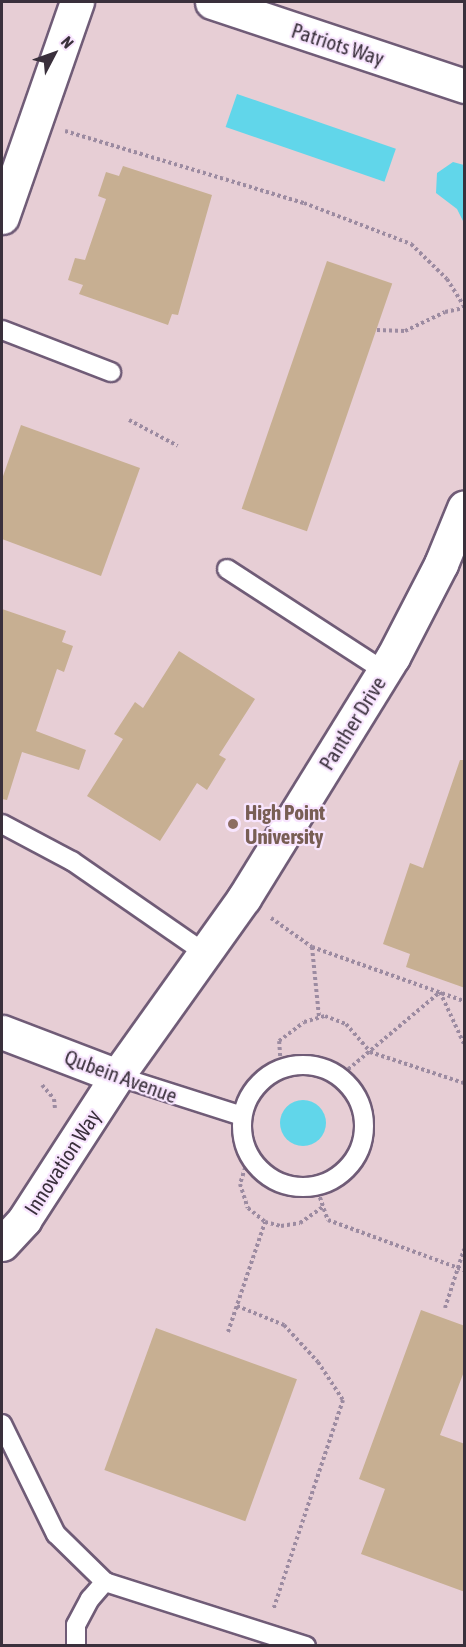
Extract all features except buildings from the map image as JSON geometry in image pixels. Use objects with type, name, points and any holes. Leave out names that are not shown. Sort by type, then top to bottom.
[{"type":"street","points":[[2,217],[77,2]]},
{"type":"street","name":"Patriots Way","points":[[212,2],[465,86]]},
{"type":"street","name":"Panther Drive","points":[[117,1076],[244,898],[384,671],[441,564],[465,508]]},
{"type":"street","name":"Qubein Avenue","points":[[2,1032],[117,1076]]},
{"type":"street","name":"Innovation Way","points":[[2,1244],[24,1221],[117,1076]]},
{"type":"lane","points":[[2,330],[111,372]]},
{"type":"lane","points":[[227,569],[384,671]]},
{"type":"lane","points":[[2,824],[72,861],[205,953]]},
{"type":"lane","points":[[301,1064],[321,1067],[339,1077],[353,1091],[362,1109],[364,1130],[360,1149],[350,1166],[334,1179],[316,1186],[293,1186],[270,1179],[249,1156],[242,1136],[242,1116],[255,1087],[281,1068],[301,1064]]},
{"type":"lane","name":"Qubein Avenue","points":[[117,1076],[242,1116]]},
{"type":"lane","points":[[2,1424],[56,1534],[105,1582],[266,1631],[306,1646]]},
{"type":"lane","points":[[76,1646],[76,1625],[90,1599],[105,1582]]},
{"type":"path","points":[[28,142],[55,152],[63,130],[304,203],[411,244],[447,279],[465,307],[445,312],[405,331],[377,330]]},
{"type":"path","points":[[129,420],[178,446]]},
{"type":"path","points":[[244,898],[312,947],[465,1001]]},
{"type":"path","points":[[312,947],[319,1017]]},
{"type":"path","points":[[440,992],[465,1044]]},
{"type":"path","points":[[339,1077],[440,992]]},
{"type":"path","points":[[281,1068],[279,1041],[304,1022],[319,1017],[346,1024],[370,1052],[465,1083]]},
{"type":"path","points":[[35,1082],[54,1099],[56,1117]]},
{"type":"path","points":[[249,1156],[240,1184],[248,1208],[265,1222],[281,1226],[300,1223],[323,1208]]},
{"type":"path","points":[[316,1186],[328,1220],[349,1231],[465,1270]]},
{"type":"path","points":[[228,1332],[265,1222]]},
{"type":"path","points":[[445,1308],[465,1249]]},
{"type":"path","points":[[237,1306],[284,1325],[318,1362],[343,1400],[266,1631]]},
{"type":"shaded area","name":"High Point University","points":[[2,2],[464,2],[464,1645],[2,1645]]},
{"type":"water","points":[[237,94],[396,149],[384,182],[226,127]]},
{"type":"water","points":[[453,162],[464,165],[464,223],[457,209],[436,193],[437,173]]},
{"type":"water","points":[[303,1100],[319,1107],[326,1123],[319,1139],[303,1146],[287,1139],[280,1123],[287,1107]]},
{"type":"place","name":"High Point University","points":[[233,824]]}]
